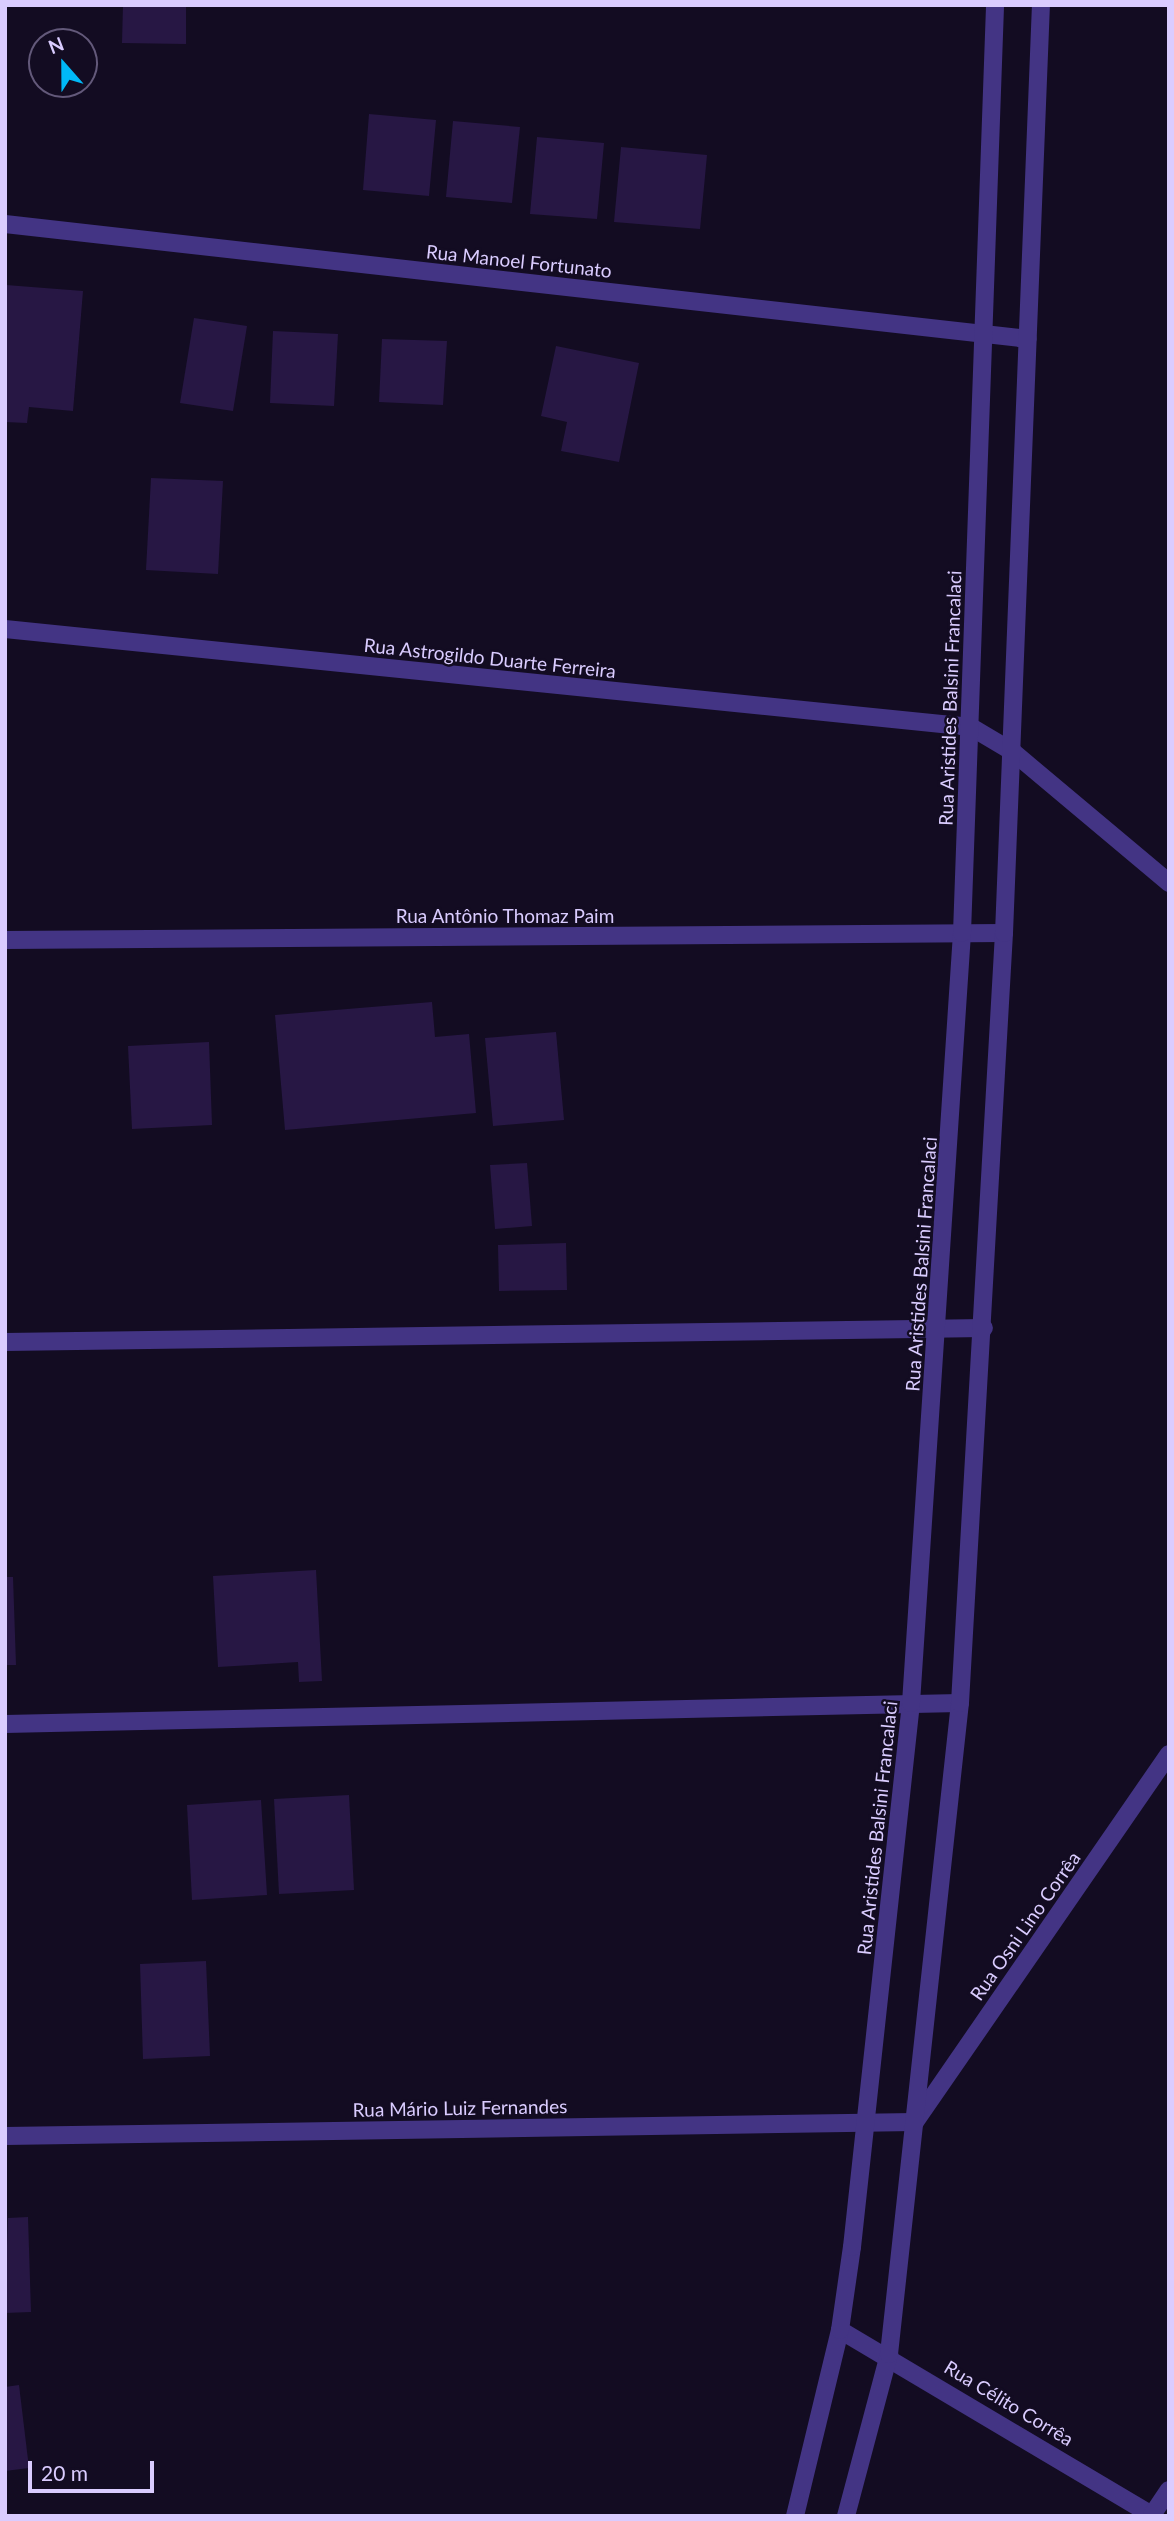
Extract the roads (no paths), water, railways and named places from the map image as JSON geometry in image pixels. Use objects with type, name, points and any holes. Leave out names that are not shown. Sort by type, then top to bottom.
[{"type":"street","name":"Rua Aristides Balsini Francalaci","points":[[795,2516],[839,2330],[869,2122],[911,1703],[938,1329],[962,933],[995,5]]},
{"type":"street","points":[[846,2516],[889,2354],[960,1703],[984,1328],[1013,752],[1041,5]]},
{"type":"street","name":"Rua Manoel Fortunato","points":[[5,224],[1028,340]]},
{"type":"street","name":"Rua Astrogildo Duarte Ferreira","points":[[5,629],[971,727]]},
{"type":"street","points":[[971,727],[1013,752],[1169,883]]},
{"type":"street","name":"Rua Antônio Thomaz Paim","points":[[5,940],[1004,933]]},
{"type":"street","points":[[5,1342],[984,1328]]},
{"type":"street","points":[[5,1724],[960,1703]]},
{"type":"street","name":"Rua Osni Lino Corrêa","points":[[915,2122],[1169,1754]]},
{"type":"street","name":"Rua Mário Luiz Fernandes","points":[[5,2136],[915,2122]]},
{"type":"street","name":"Rua Célito Corrêa","points":[[839,2330],[889,2354],[1152,2515]]},
{"type":"street","points":[[1152,2515],[1169,2490]]}]
